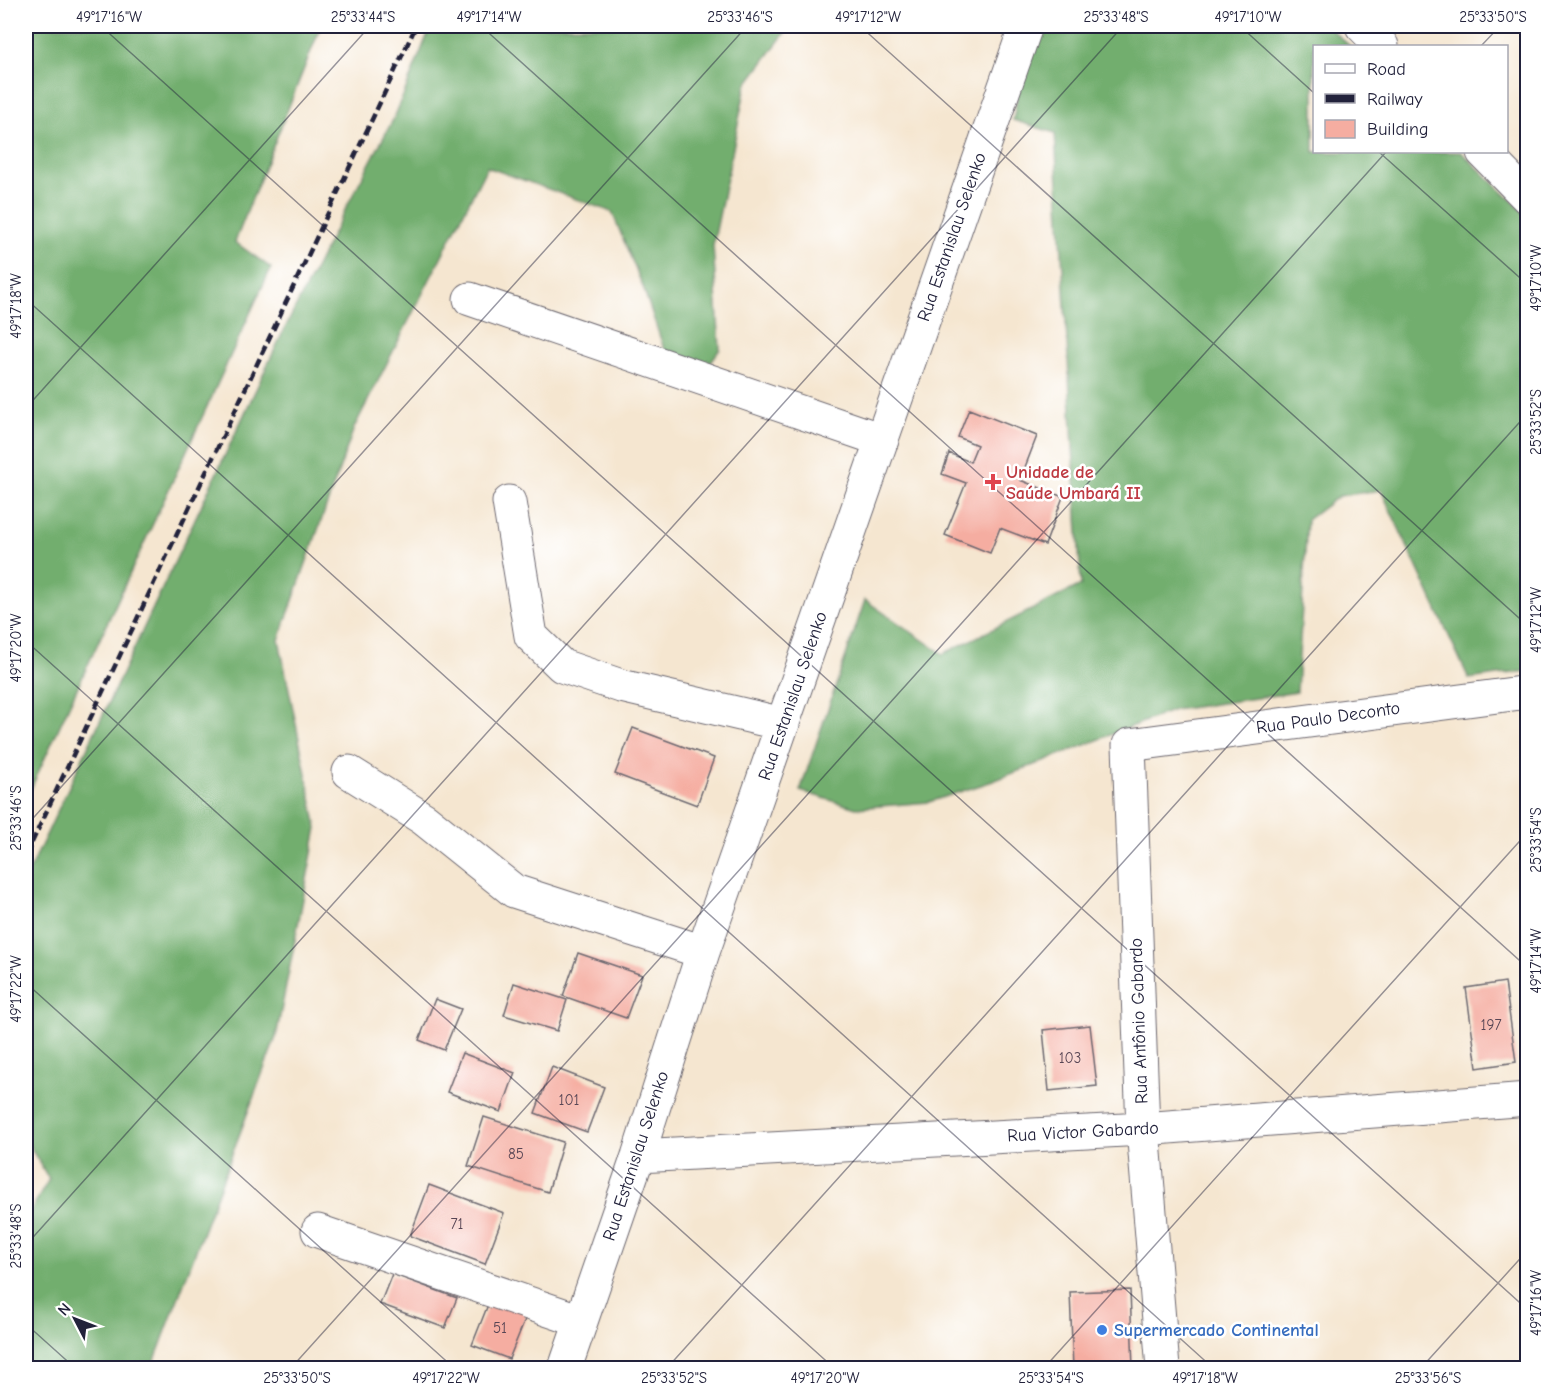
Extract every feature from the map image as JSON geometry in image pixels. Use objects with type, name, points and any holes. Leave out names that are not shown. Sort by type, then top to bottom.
[{"type":"street","name":"Rua Estanislau Selenko","points":[[565,1368],[638,1156],[703,952],[1026,26]]},
{"type":"street","points":[[1362,26],[1381,45]]},
{"type":"street","points":[[1484,153],[1527,198]]},
{"type":"street","points":[[470,300],[882,440]]},
{"type":"street","points":[[509,502],[531,636],[562,666],[621,686],[783,724]]},
{"type":"street","name":"Rua Paulo Deconto","points":[[1129,745],[1527,692]]},
{"type":"street","name":"Rua Antônio Gabardo","points":[[1129,745],[1143,1129],[1163,1368]]},
{"type":"street","points":[[349,772],[424,819],[514,891],[703,952]]},
{"type":"street","name":"Rua Victor Gabardo","points":[[638,1156],[1143,1129],[1527,1099]]},
{"type":"street","points":[[318,1231],[581,1321]]},
{"type":"green space","points":[[26,26],[321,26],[235,242],[271,268],[26,799]]},
{"type":"green space","points":[[431,26],[790,26],[746,85],[713,245],[720,349],[705,370],[666,355],[643,287],[612,212],[487,167],[354,428],[279,640],[317,828],[276,1037],[152,1368],[26,1368],[26,1219],[49,1179],[26,1140],[26,878],[282,334],[395,116]]},
{"type":"green space","points":[[1030,26],[1327,26],[1349,45],[1313,45],[1313,153],[1462,153],[1527,215],[1527,671],[1469,679],[1381,490],[1339,496],[1307,520],[1297,692],[1174,710],[993,781],[929,802],[856,808],[800,791],[865,600],[943,654],[1081,585],[1055,133],[1013,120]]},
{"type":"building","name":"Unidade de Saúde Umbará II","points":[[969,409],[1037,436],[1020,480],[1063,497],[1045,545],[1000,528],[990,553],[945,535],[966,483],[942,474],[949,453],[970,462],[977,445],[958,437]]},
{"type":"building","points":[[633,728],[714,758],[697,805],[615,774]]},
{"type":"building","points":[[578,953],[642,975],[626,1018],[563,996]]},
{"type":"building","points":[[1505,982],[1516,1062],[1477,1068],[1466,988]]},
{"type":"building","points":[[514,983],[567,1000],[557,1031],[504,1015]]},
{"type":"building","points":[[435,999],[461,1009],[444,1050],[419,1040]]},
{"type":"building","points":[[1090,1025],[1097,1086],[1049,1091],[1043,1030]]},
{"type":"building","points":[[462,1053],[515,1073],[501,1112],[447,1092]]},
{"type":"building","points":[[552,1067],[604,1087],[587,1132],[535,1113]]},
{"type":"building","points":[[484,1117],[563,1142],[548,1192],[468,1166]]},
{"type":"building","points":[[429,1185],[504,1213],[485,1264],[410,1236]]},
{"type":"building","points":[[392,1274],[457,1298],[445,1328],[380,1304]]},
{"type":"building","name":"Supermercado Continental","points":[[1130,1290],[1133,1368],[1073,1368],[1070,1292]]},
{"type":"building","points":[[491,1297],[528,1312],[509,1359],[472,1345]]},
{"type":"railway","points":[[26,855],[416,26]]},
{"type":"place","name":"Unidade de Saúde Umbará II","points":[[993,482]]},
{"type":"place","name":"Supermercado Continental","points":[[1102,1330]]}]
